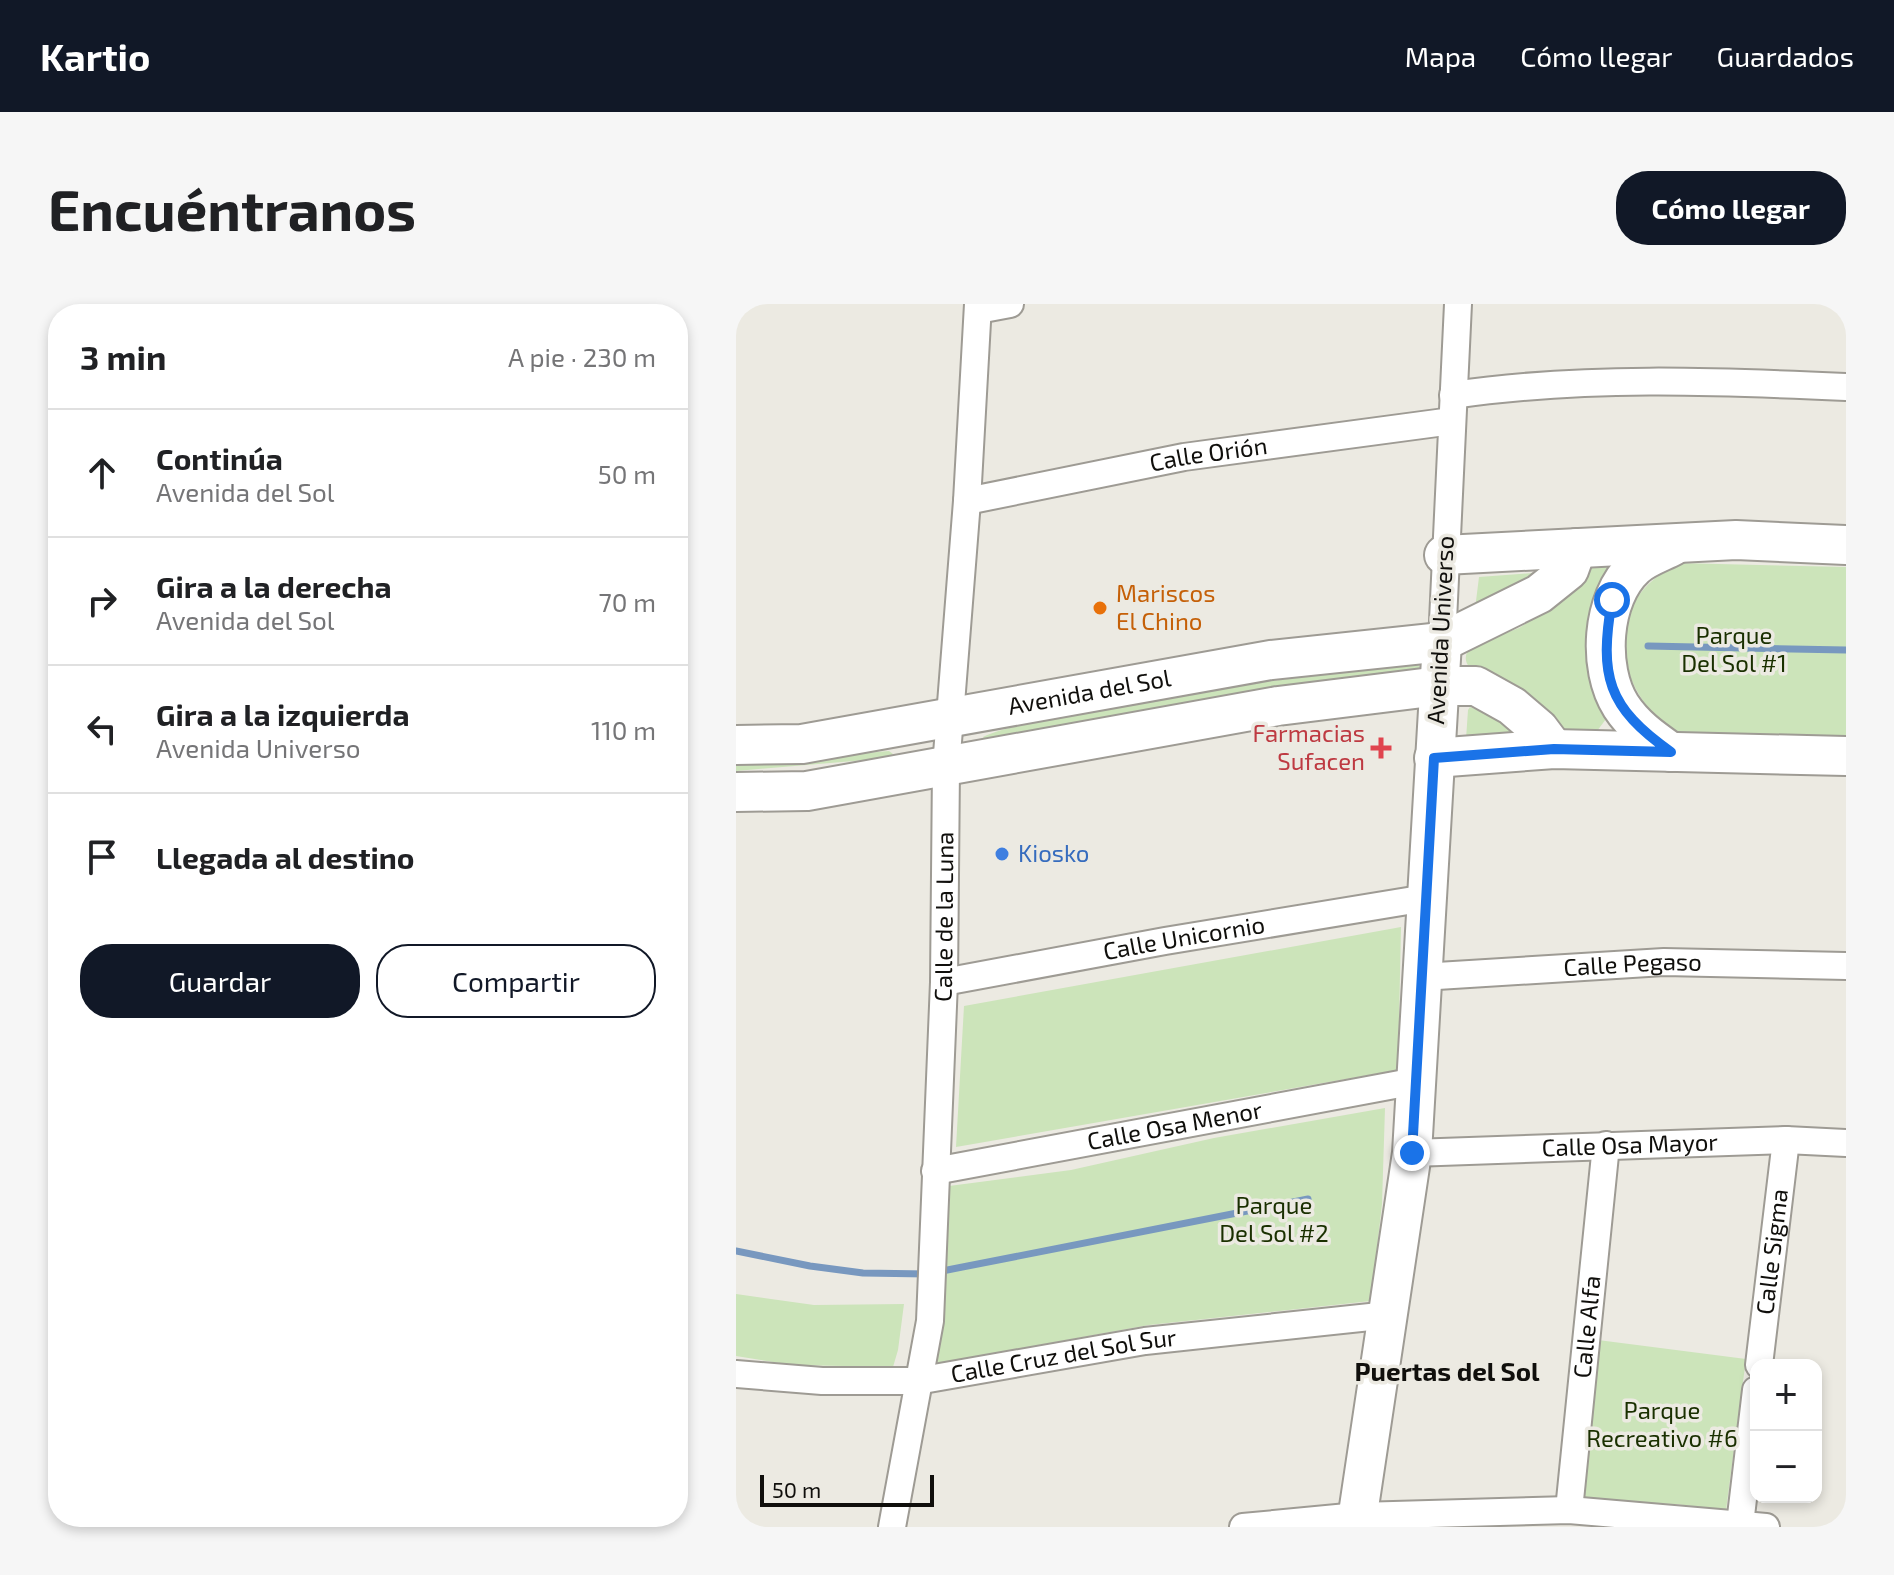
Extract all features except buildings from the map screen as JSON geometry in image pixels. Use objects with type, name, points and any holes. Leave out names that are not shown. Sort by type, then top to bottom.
[{"type":"street","points":[[978,307],[1010,304]]},
{"type":"street","name":"Avenida Universo","points":[[1357,1522],[1412,1153],[1458,304]]},
{"type":"street","name":"Calle de la Luna","points":[[892,1527],[930,1321],[944,982],[946,767],[967,501],[978,307]]},
{"type":"street","name":"Calle Orión","points":[[967,501],[1452,408],[1498,389],[1714,381],[1846,387]]},
{"type":"street","points":[[1444,555],[1736,540],[1846,545]]},
{"type":"street","points":[[1671,752],[1639,729],[1620,704],[1608,676],[1605,639],[1612,600],[1635,567],[1679,543]]},
{"type":"street","name":"Avenida del Sol","points":[[736,745],[802,744],[1271,660],[1442,642],[1539,594],[1569,570],[1577,548]]},
{"type":"street","name":"Avenida del Sol","points":[[736,792],[807,791],[1278,706],[1439,686],[1476,686],[1512,706],[1539,729],[1554,749]]},
{"type":"street","points":[[1434,758],[1554,749],[1846,756]]},
{"type":"street","name":"Calle Unicornio","points":[[944,982],[1165,941],[1426,898]]},
{"type":"street","name":"Calle Pegaso","points":[[1421,977],[1664,962],[1846,966]]},
{"type":"street","name":"Calle Osa Menor","points":[[935,1171],[1416,1081]]},
{"type":"street","name":"Calle Osa Mayor","points":[[1412,1153],[1786,1140],[1846,1143]]},
{"type":"street","name":"Calle Sigma","points":[[1760,1359],[1786,1140]]},
{"type":"street","name":"Calle Alfa","points":[[1569,1510],[1606,1145]]},
{"type":"street","name":"Calle Cruz del Sol Sur","points":[[736,1374],[822,1381],[917,1381],[1145,1341],[1389,1315]]},
{"type":"street","points":[[1243,1527],[1569,1510],[1753,1526],[1755,1431]]},
{"type":"green space","name":"Parque Del Sol #1","points":[[1677,563],[1846,567],[1846,737],[1671,734],[1636,690],[1627,667],[1623,644],[1626,622],[1635,601],[1652,581]]},
{"type":"green space","points":[[1592,565],[1610,568],[1606,719],[1597,731],[1567,732],[1547,712],[1470,668],[1466,656],[1473,645],[1519,628],[1541,614]]},
{"type":"green space","points":[[1535,574],[1475,609],[1479,577]]},
{"type":"green space","points":[[1420,666],[1418,670],[1202,701],[986,741],[983,737],[1014,727],[1157,699],[1286,679]]},
{"type":"green space","points":[[1470,707],[1495,717],[1517,734],[1466,739]]},
{"type":"green space","points":[[889,751],[893,754],[889,758],[736,771],[736,764]]},
{"type":"green space","points":[[1401,927],[1398,1070],[956,1147],[964,1006]]},
{"type":"green space","name":"Parque Del Sol #2","points":[[1385,1108],[1382,1204],[1371,1301],[1149,1325],[936,1364],[949,1186],[1071,1170],[1214,1138]]},
{"type":"green space","points":[[736,1294],[814,1305],[904,1304],[893,1367],[792,1365],[736,1356]]},
{"type":"green space","name":"Parque Recreativo #6","points":[[1598,1340],[1746,1359],[1726,1510],[1675,1504],[1578,1502]]},
{"type":"waterway","points":[[1648,646],[1846,650]]},
{"type":"waterway","points":[[736,1251],[863,1273],[927,1274],[1308,1199]]},
{"type":"place","name":"Mariscos El Chino","points":[[1100,608]]},
{"type":"place","name":"Farmacias Sufacen","points":[[1381,748]]},
{"type":"place","name":"Kiosko","points":[[1002,854]]},
{"type":"district","name":"Puertas del Sol","points":[[1447,1372]]},
{"type":"route","points":[[1412,1153],[1434,758],[1554,749],[1671,752],[1639,729],[1620,704],[1608,676],[1605,639],[1612,600]]}]
